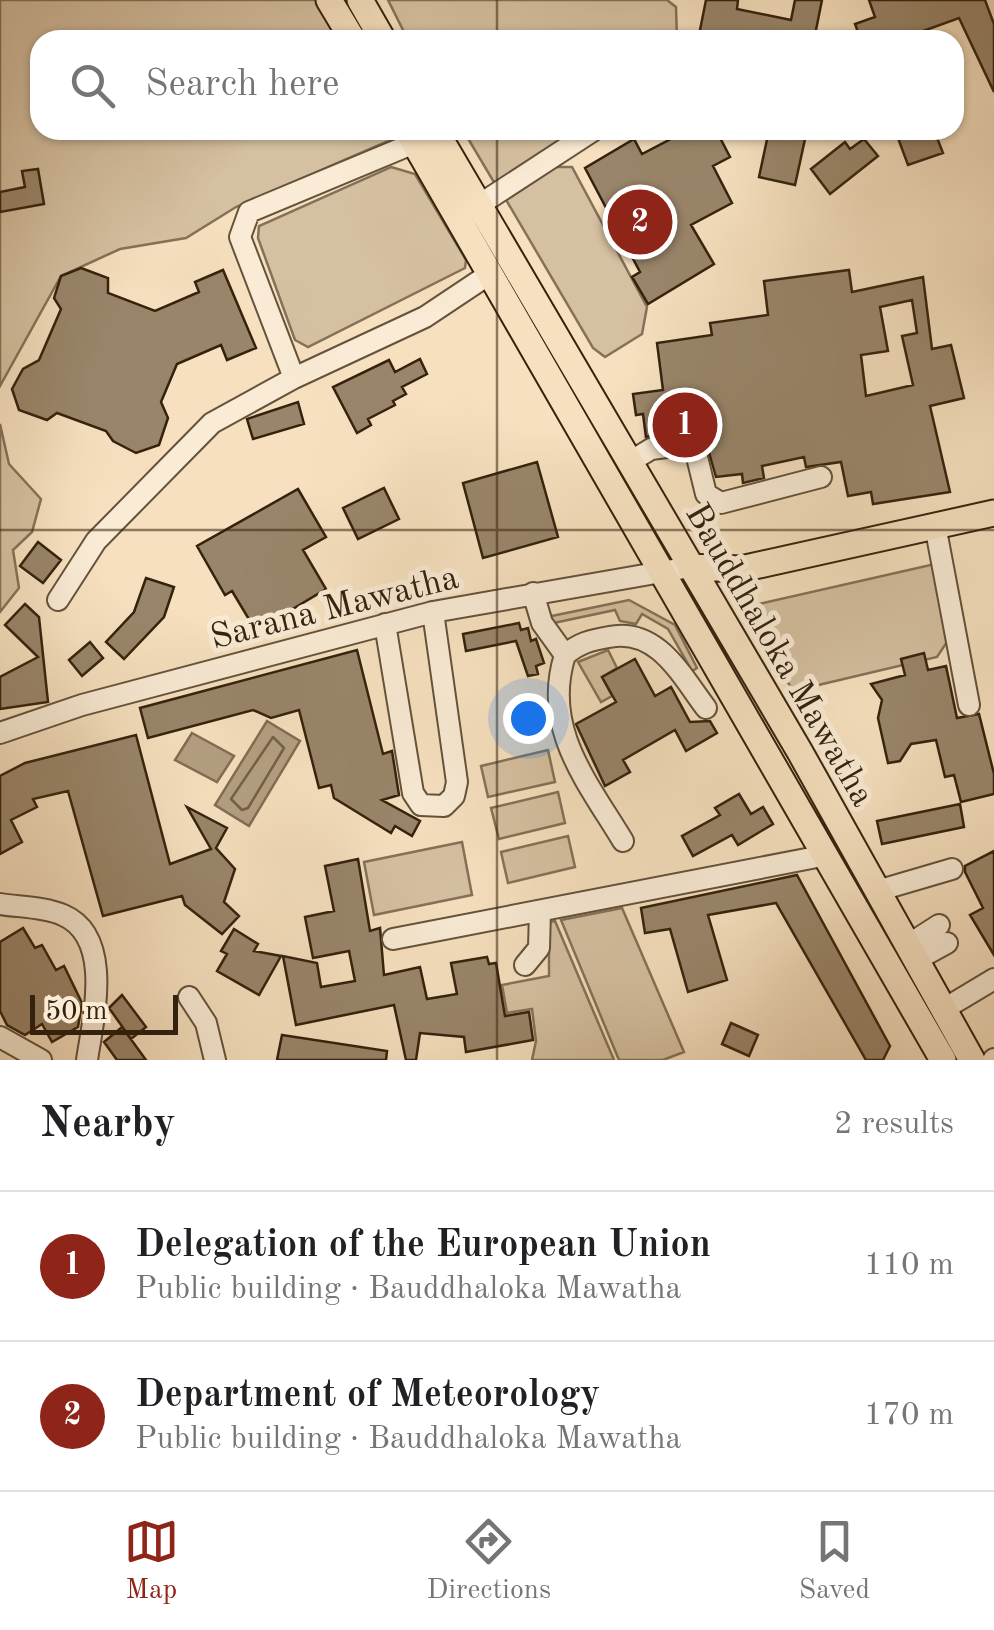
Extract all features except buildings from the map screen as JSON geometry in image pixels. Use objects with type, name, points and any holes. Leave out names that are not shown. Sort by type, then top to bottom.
[{"type":"main road","points":[[329,0],[347,30]]},
{"type":"main road","points":[[360,0],[377,30]]},
{"type":"main road","name":"Bauddhaloka Mawatha","points":[[427,140],[491,272],[944,1060]]},
{"type":"main road","name":"Bauddhaloka Mawatha","points":[[429,140],[479,206],[972,1060]]},
{"type":"main road","points":[[690,566],[741,569],[994,513]]},
{"type":"street","points":[[294,378],[240,237],[242,222],[249,212],[411,140]]},
{"type":"street","points":[[479,206],[579,140]]},
{"type":"street","points":[[58,600],[96,540],[212,423],[294,378],[425,317],[491,272]]},
{"type":"street","points":[[628,462],[651,449],[682,444],[696,453],[706,494],[721,503],[820,477]]},
{"type":"street","points":[[934,524],[969,705]]},
{"type":"street","name":"Sarana Mawatha","points":[[0,733],[82,705],[433,612],[690,566]]},
{"type":"street","points":[[533,593],[542,624],[565,655]]},
{"type":"street","points":[[385,624],[412,794],[422,804],[444,806],[454,796],[457,782],[433,612]]},
{"type":"street","points":[[623,840],[560,729],[556,706],[565,655],[580,642],[626,633],[657,648],[706,708]]},
{"type":"street","points":[[689,685],[719,667]]},
{"type":"street","points":[[393,939],[828,855]]},
{"type":"street","points":[[877,891],[952,870]]},
{"type":"street","points":[[0,904],[65,915],[88,942],[99,980],[87,1060]]},
{"type":"street","points":[[526,965],[539,948],[540,911]]},
{"type":"street","points":[[912,953],[943,934]]},
{"type":"street","points":[[944,1009],[994,979]]},
{"type":"street","points":[[189,998],[206,1024],[215,1060]]},
{"type":"street","points":[[0,1037],[41,1060]]},
{"type":"shaded area","points":[[0,0],[323,0],[341,30],[30,30],[30,140],[391,140],[236,207],[186,238],[120,249],[61,276],[0,386]]},
{"type":"shaded area","points":[[388,0],[667,0],[676,7],[677,30],[403,30]]},
{"type":"shaded area","points":[[469,140],[563,140],[495,184]]},
{"type":"shaded area","points":[[391,167],[415,174],[466,260],[465,268],[308,347],[295,340],[258,238],[259,226]]},
{"type":"shaded area","points":[[547,167],[572,167],[647,307],[642,334],[605,357],[593,348],[505,198]]},
{"type":"shaded area","points":[[0,424],[9,464],[41,499],[32,532],[13,550],[19,588],[0,612]]},
{"type":"shaded area","points":[[935,564],[947,642],[937,657],[793,691],[754,623],[759,604]]},
{"type":"shaded area","points":[[629,600],[675,625],[697,668],[692,671],[668,629],[642,614],[636,624],[620,621],[615,610],[549,624],[547,617]]},
{"type":"shaded area","points":[[608,650],[617,668],[602,677],[612,696],[601,702],[578,662]]},
{"type":"shaded area","points":[[548,750],[555,782],[488,797],[481,766]]},
{"type":"shaded area","points":[[558,792],[565,823],[499,839],[491,808]]},
{"type":"shaded area","points":[[568,836],[575,867],[508,883],[501,852]]},
{"type":"shaded area","points":[[462,842],[472,895],[374,915],[364,862]]},
{"type":"shaded area","points":[[622,908],[684,1052],[663,1060],[619,1060],[561,920]]},
{"type":"shaded area","points":[[555,921],[614,1060],[532,1060],[536,1041],[532,1009],[507,1013],[502,985],[549,976],[549,922]]},
{"type":"water","points":[[267,721],[300,741],[249,826],[215,805]]},
{"type":"water","points":[[192,733],[234,756],[217,782],[175,760]]},
{"type":"place","name":"Department of Meteorology","points":[[640,222]]},
{"type":"place","name":"Delegation of the European Union","points":[[685,425]]}]
